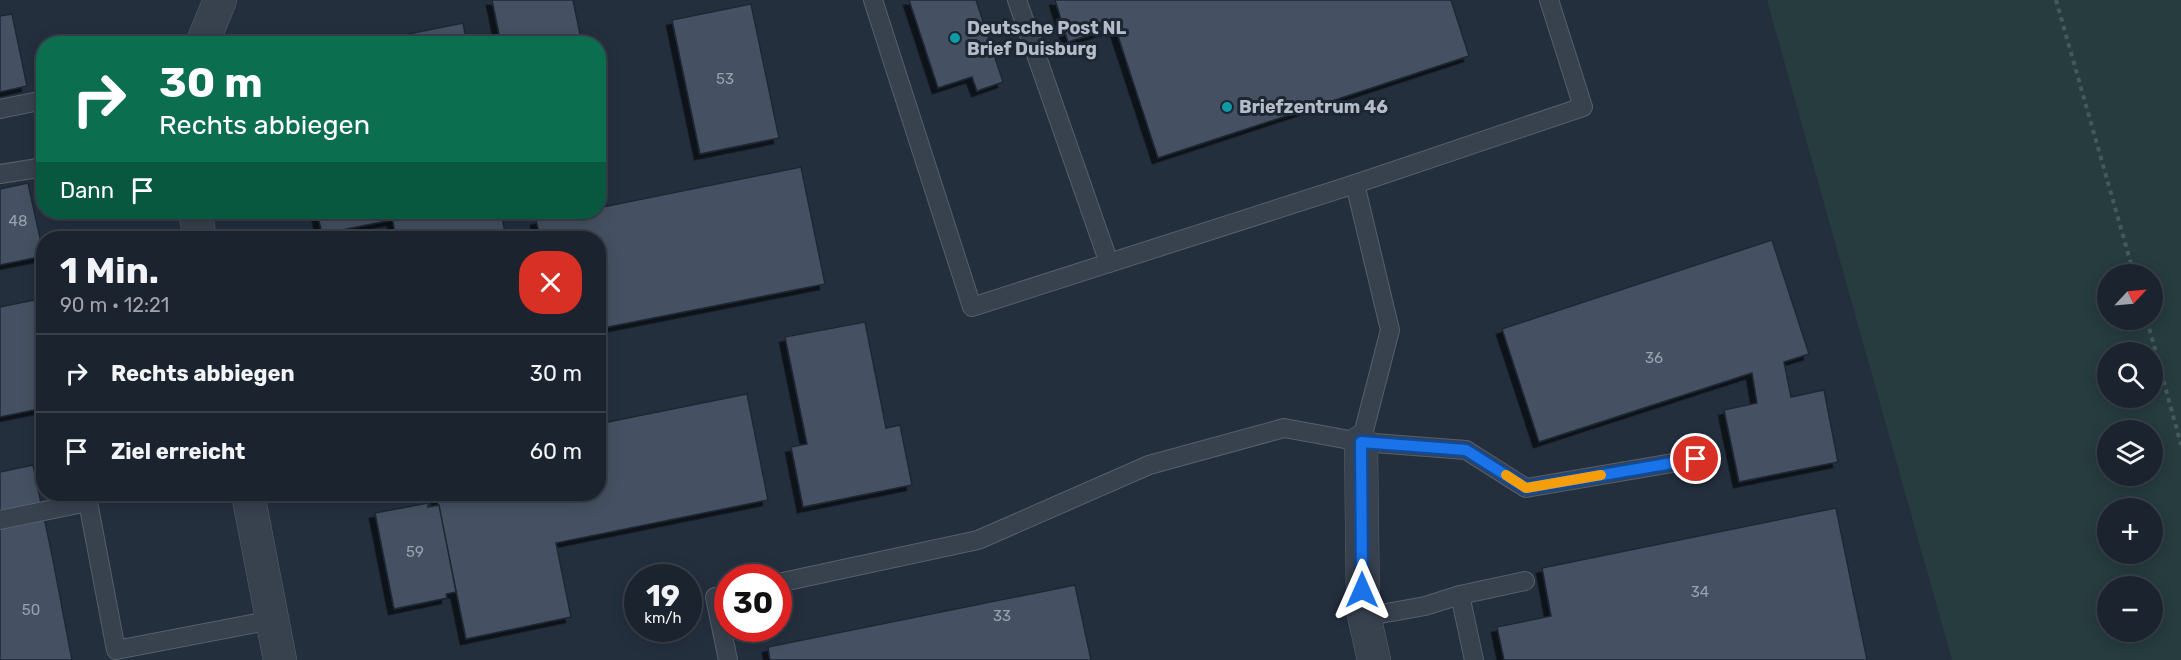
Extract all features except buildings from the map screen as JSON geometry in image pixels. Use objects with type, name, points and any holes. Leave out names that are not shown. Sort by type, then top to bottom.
[{"type":"street","points":[[204,36],[215,2]]},
{"type":"street","points":[[1361,442],[1364,616],[1374,660]]},
{"type":"street","points":[[249,501],[280,660]]},
{"type":"lane","points":[[873,0],[972,307],[1355,184],[1583,107],[1549,0]]},
{"type":"lane","points":[[1017,0],[1109,263]]},
{"type":"lane","points":[[0,109],[36,102]]},
{"type":"lane","points":[[0,174],[36,167]]},
{"type":"lane","points":[[1355,184],[1390,330],[1361,442]]},
{"type":"lane","points":[[792,580],[978,540],[1149,465],[1284,428],[1361,442],[1466,450],[1526,488],[1696,459]]},
{"type":"lane","points":[[0,519],[87,502],[116,651],[272,620]]},
{"type":"lane","points":[[1364,616],[1425,606],[1460,595],[1526,581]]},
{"type":"lane","points":[[1460,595],[1474,660]]},
{"type":"lane","points":[[724,642],[728,660]]},
{"type":"path","points":[[2056,0],[2131,264]]},
{"type":"path","points":[[2150,330],[2181,445]]},
{"type":"green space","points":[[1767,0],[2181,0],[2181,660],[1952,660]]},
{"type":"slow traffic","points":[[1506,475],[1526,488],[1601,475]]},
{"type":"place","name":"Deutsche Post NL Brief Duisburg","points":[[955,38]]},
{"type":"place","name":"Briefzentrum 46","points":[[1227,107]]},
{"type":"route","points":[[1362,590],[1361,442],[1466,450],[1526,488],[1696,459]]}]
